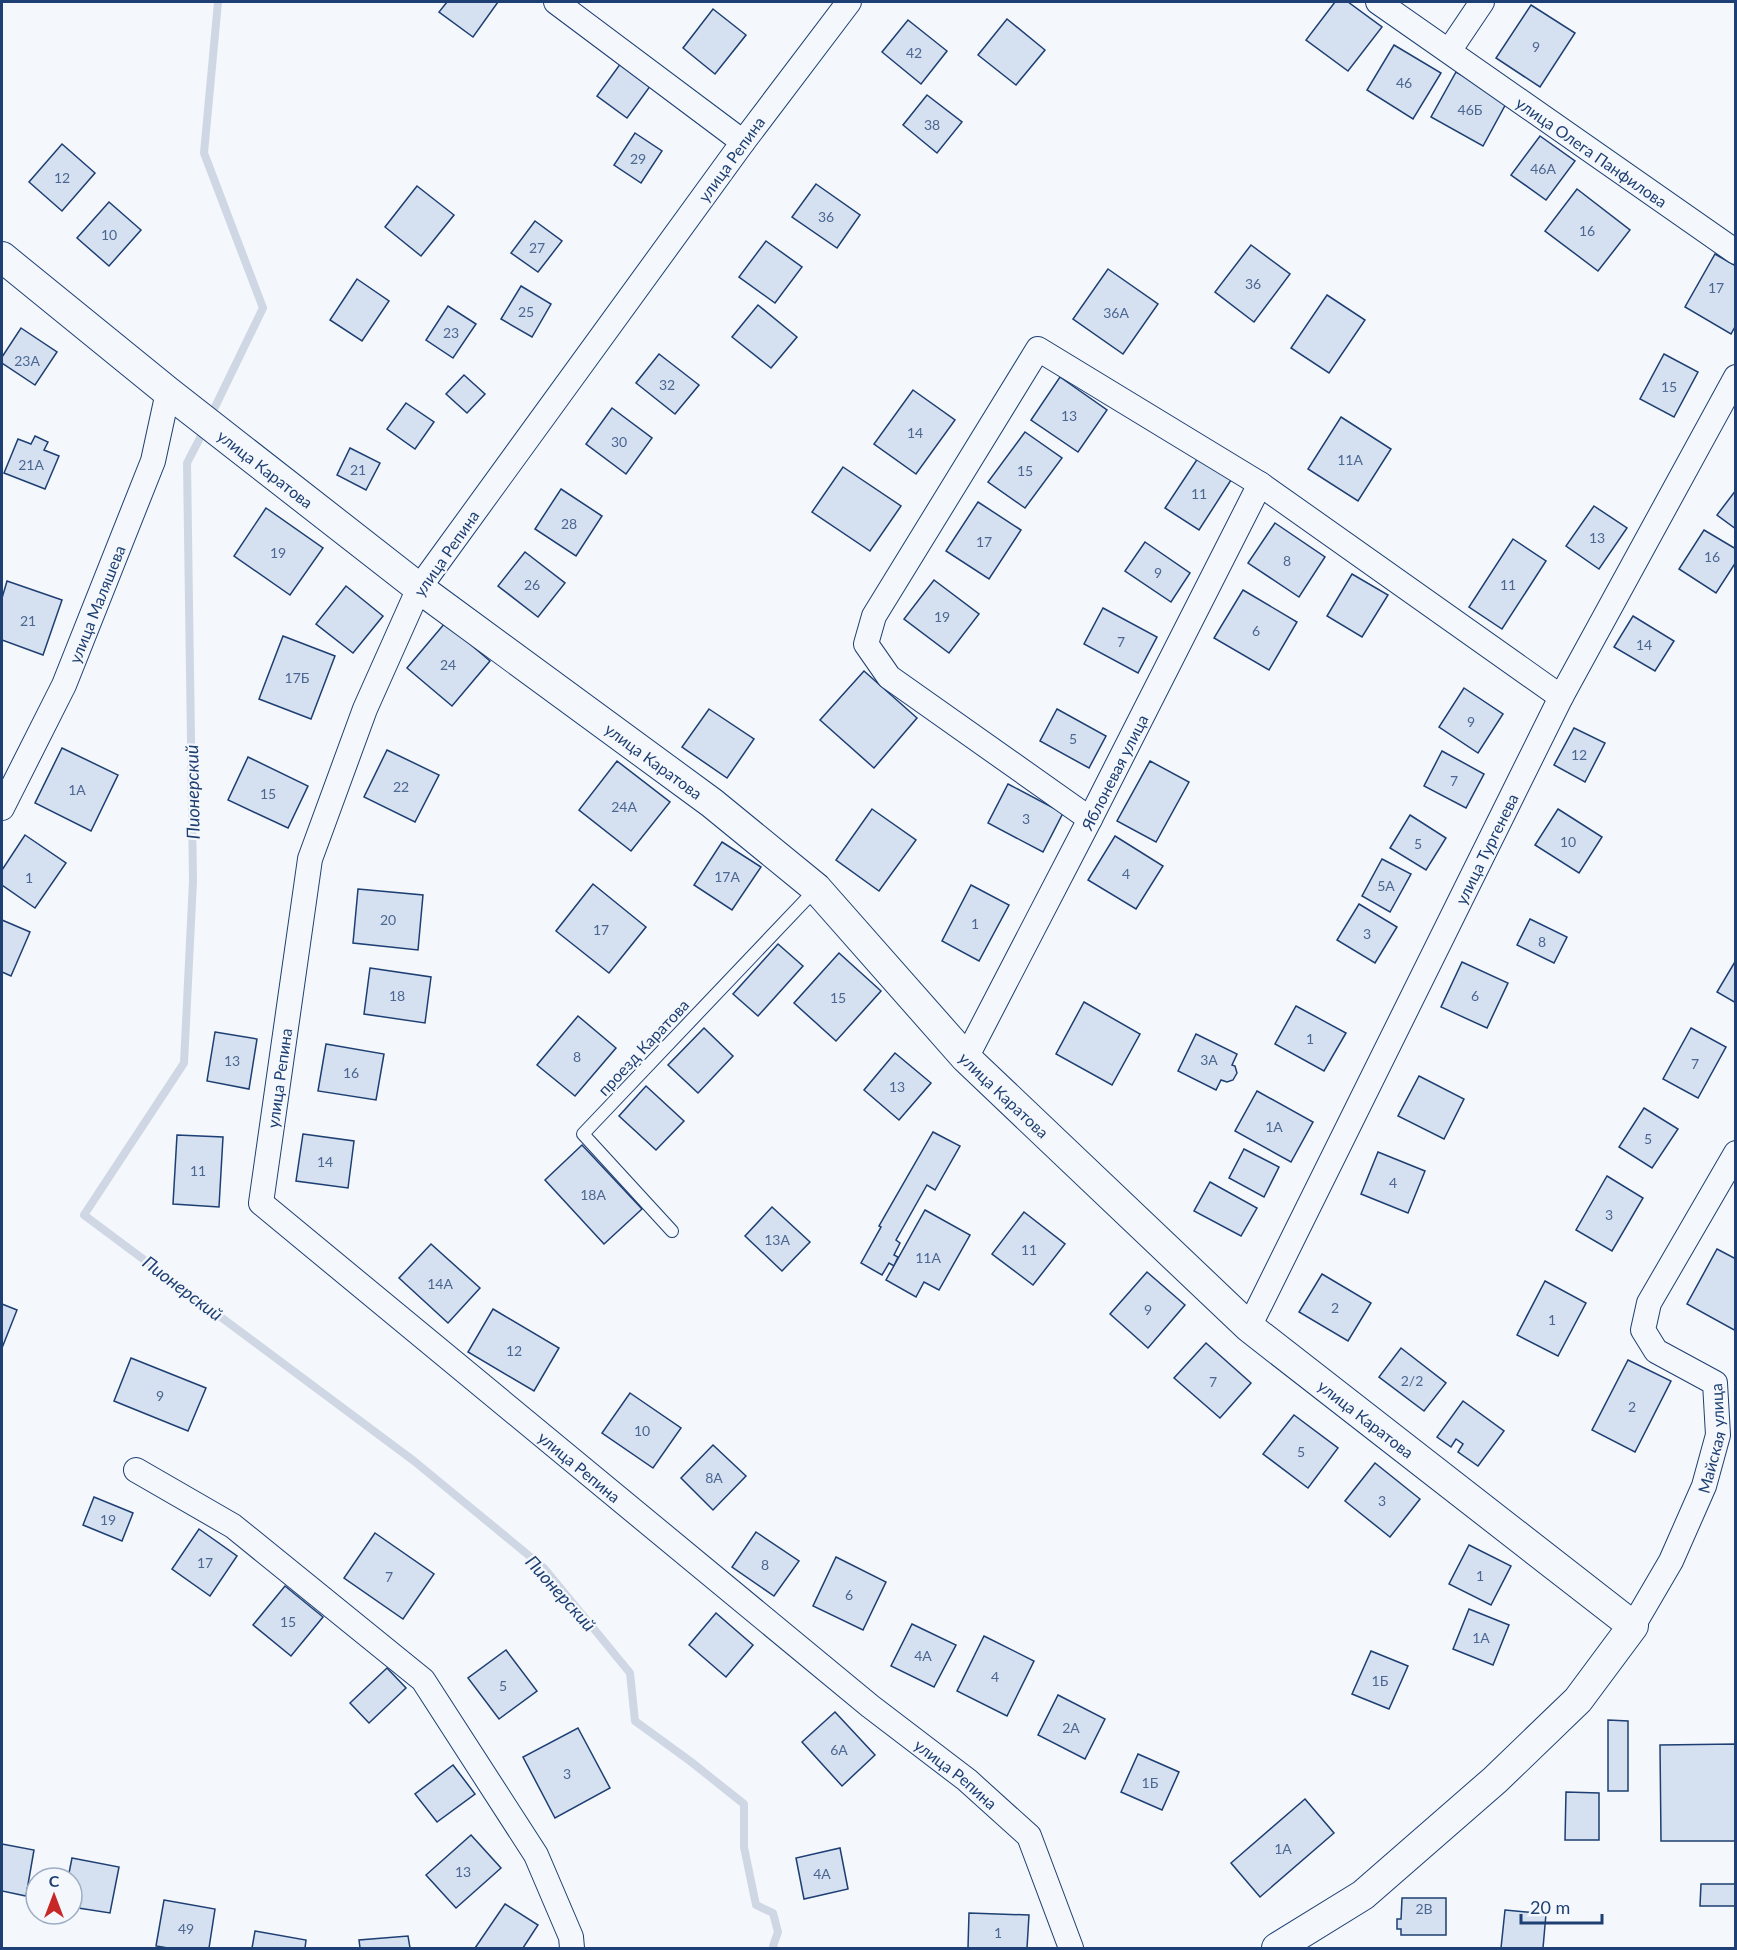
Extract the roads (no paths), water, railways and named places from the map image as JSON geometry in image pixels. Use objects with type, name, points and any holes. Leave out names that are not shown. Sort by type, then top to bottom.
[{"type":"street","points":[[556,2],[743,142]]},
{"type":"street","name":"улица Репина","points":[[849,2],[743,142],[419,588],[365,709],[310,859],[261,1203],[870,1706],[967,1780],[1029,1836],[1071,1948]]},
{"type":"street","name":"улица Олега Панфилова","points":[[1378,2],[1736,252]]},
{"type":"street","points":[[1449,51],[1482,2]]},
{"type":"street","name":"улица Каратова","points":[[2,257],[168,392],[419,588],[712,803],[816,888],[966,1058],[1249,1327],[1634,1626]]},
{"type":"street","points":[[1090,819],[889,677],[866,644],[874,615],[1038,349],[1260,484],[1561,698]]},
{"type":"street","name":"улица Тургенева","points":[[1249,1327],[1561,698],[1736,377]]},
{"type":"street","name":"улица Маляшева","points":[[2,808],[64,685],[153,461],[168,392]]},
{"type":"street","name":"Яблоневая улица","points":[[966,1058],[1260,484]]},
{"type":"street","name":"Майская улица","points":[[1634,1626],[1671,1561],[1704,1486],[1718,1435],[1715,1383],[1656,1351],[1643,1330],[1649,1302],[1736,1153]]},
{"type":"street","points":[[136,1470],[232,1526],[423,1680],[536,1855],[571,1937],[572,1948]]},
{"type":"street","points":[[1277,1948],[1363,1894],[1495,1780],[1578,1701],[1634,1626]]},
{"type":"lane","name":"проезд Каратова","points":[[672,1231],[584,1134],[816,888]]},
{"type":"waterway","points":[[215,407],[263,308],[204,153],[218,2]]},
{"type":"waterway","name":"Пионерский","points":[[201,436],[187,463],[193,881],[184,1063],[84,1215],[414,1461],[544,1568],[630,1673],[635,1721],[744,1804],[744,1847],[756,1905],[773,1913],[778,1932],[774,1948]]}]
